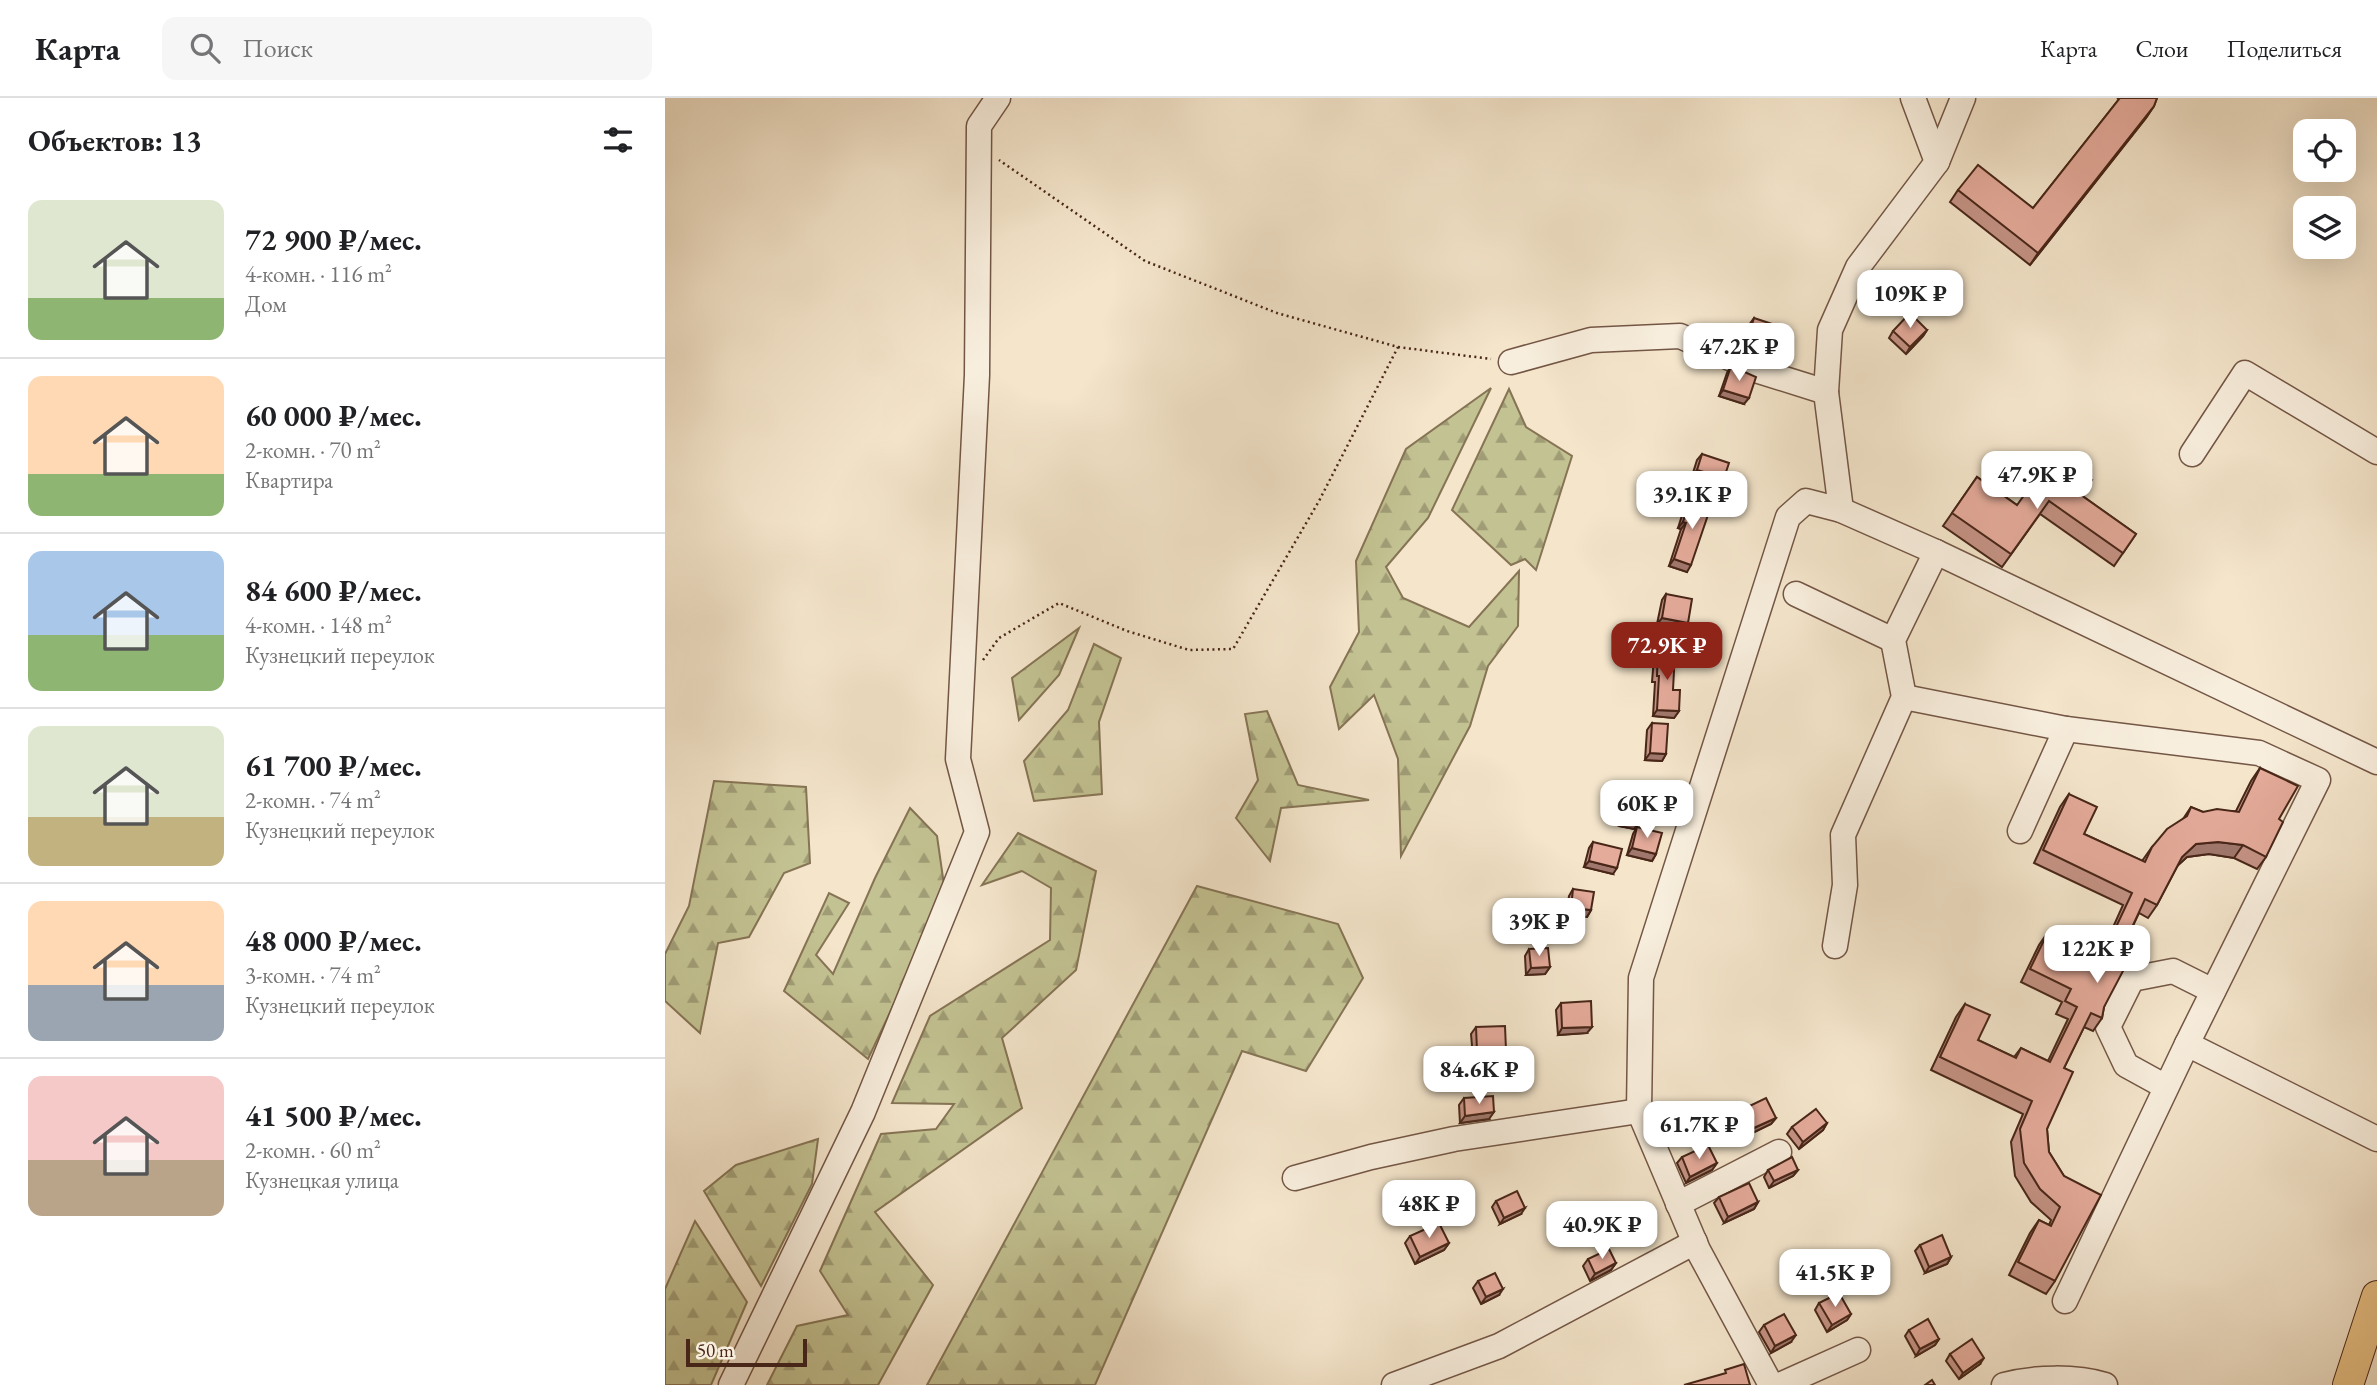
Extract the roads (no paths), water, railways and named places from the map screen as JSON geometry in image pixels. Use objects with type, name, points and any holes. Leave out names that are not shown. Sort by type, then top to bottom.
[{"type":"main road","points":[[2348,1385],[2377,1296]]},
{"type":"street","points":[[731,1385],[863,1112],[977,832],[958,759],[977,375],[979,126],[999,98]]},
{"type":"street","points":[[1913,98],[1937,162]]},
{"type":"street","points":[[1841,510],[1826,392],[1830,330],[1858,267],[1937,162],[1963,98]]},
{"type":"street","points":[[1510,362],[1591,340],[1680,336],[1759,371],[1826,392]]},
{"type":"street","points":[[2192,454],[2245,373],[2377,452]]},
{"type":"street","points":[[1771,1385],[1695,1242],[1639,1111],[1641,978],[1788,517],[1806,501],[1841,510],[1936,552],[2377,762]]},
{"type":"street","points":[[1835,946],[1845,885],[1843,835],[1905,697],[1893,640],[1936,552]]},
{"type":"street","points":[[1796,594],[1893,640]]},
{"type":"street","points":[[1905,697],[2066,729],[2259,753],[2318,780],[2064,1301]]},
{"type":"street","points":[[2020,831],[2066,729]]},
{"type":"street","points":[[2166,1087],[2126,1065],[2108,1027],[2131,979],[2172,971],[2213,991]]},
{"type":"street","points":[[2187,1044],[2377,1139]]},
{"type":"street","points":[[1295,1178],[1371,1157],[1454,1139],[1639,1111]]},
{"type":"street","points":[[1678,1204],[1779,1152]]},
{"type":"street","points":[[1394,1385],[1499,1346],[1695,1242]]},
{"type":"street","points":[[1780,1385],[1858,1350]]},
{"type":"street","points":[[2004,1385],[2040,1379],[2094,1384]]}]
